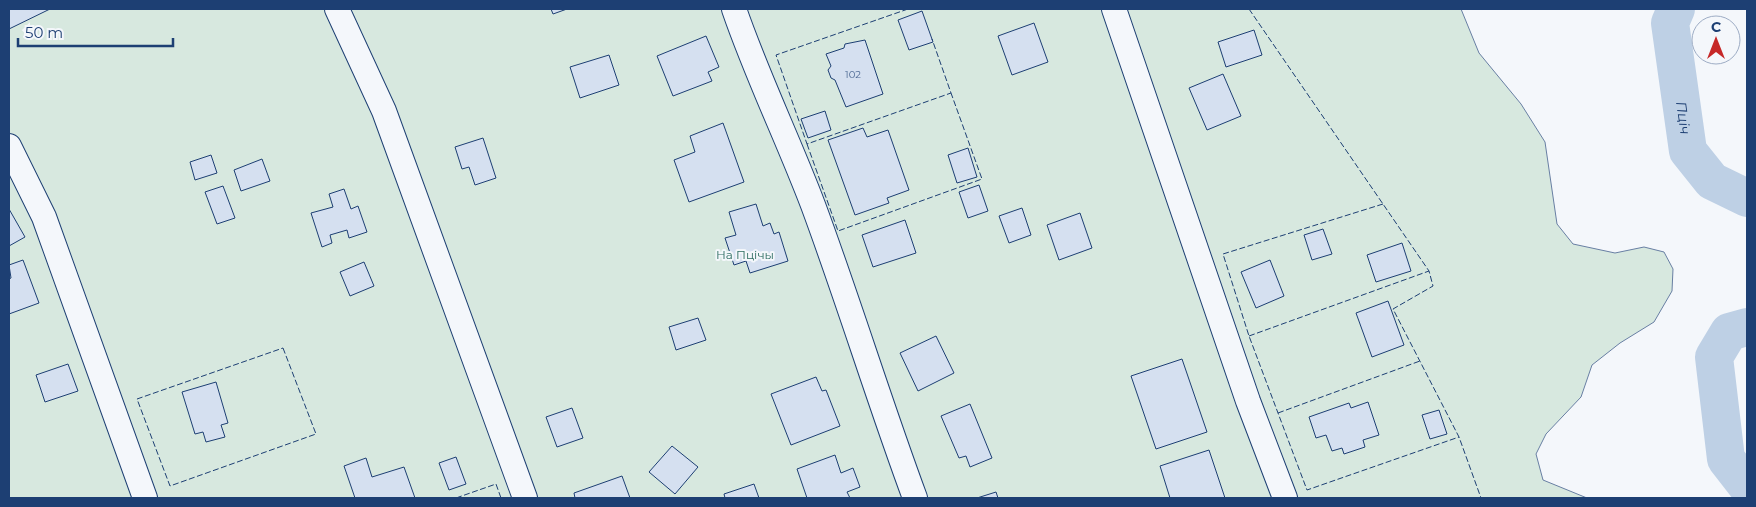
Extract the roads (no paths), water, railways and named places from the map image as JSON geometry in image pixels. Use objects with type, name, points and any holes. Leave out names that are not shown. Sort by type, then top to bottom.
[{"type":"lane","points":[[337,9],[384,111],[525,498]]},
{"type":"lane","points":[[734,9],[753,63],[813,205],[881,408],[915,498]]},
{"type":"lane","points":[[1114,9],[1248,401],[1285,498]]},
{"type":"lane","points":[[9,146],[44,217],[145,498]]},
{"type":"waterway","name":"Пціч","points":[[1676,9],[1670,23],[1688,151],[1712,181],[1747,198]]},
{"type":"waterway","name":"Пціч","points":[[1747,327],[1729,332],[1714,357],[1726,459],[1747,486]]},
{"type":"park label","name":"На Пцічы","points":[[745,254]]}]
